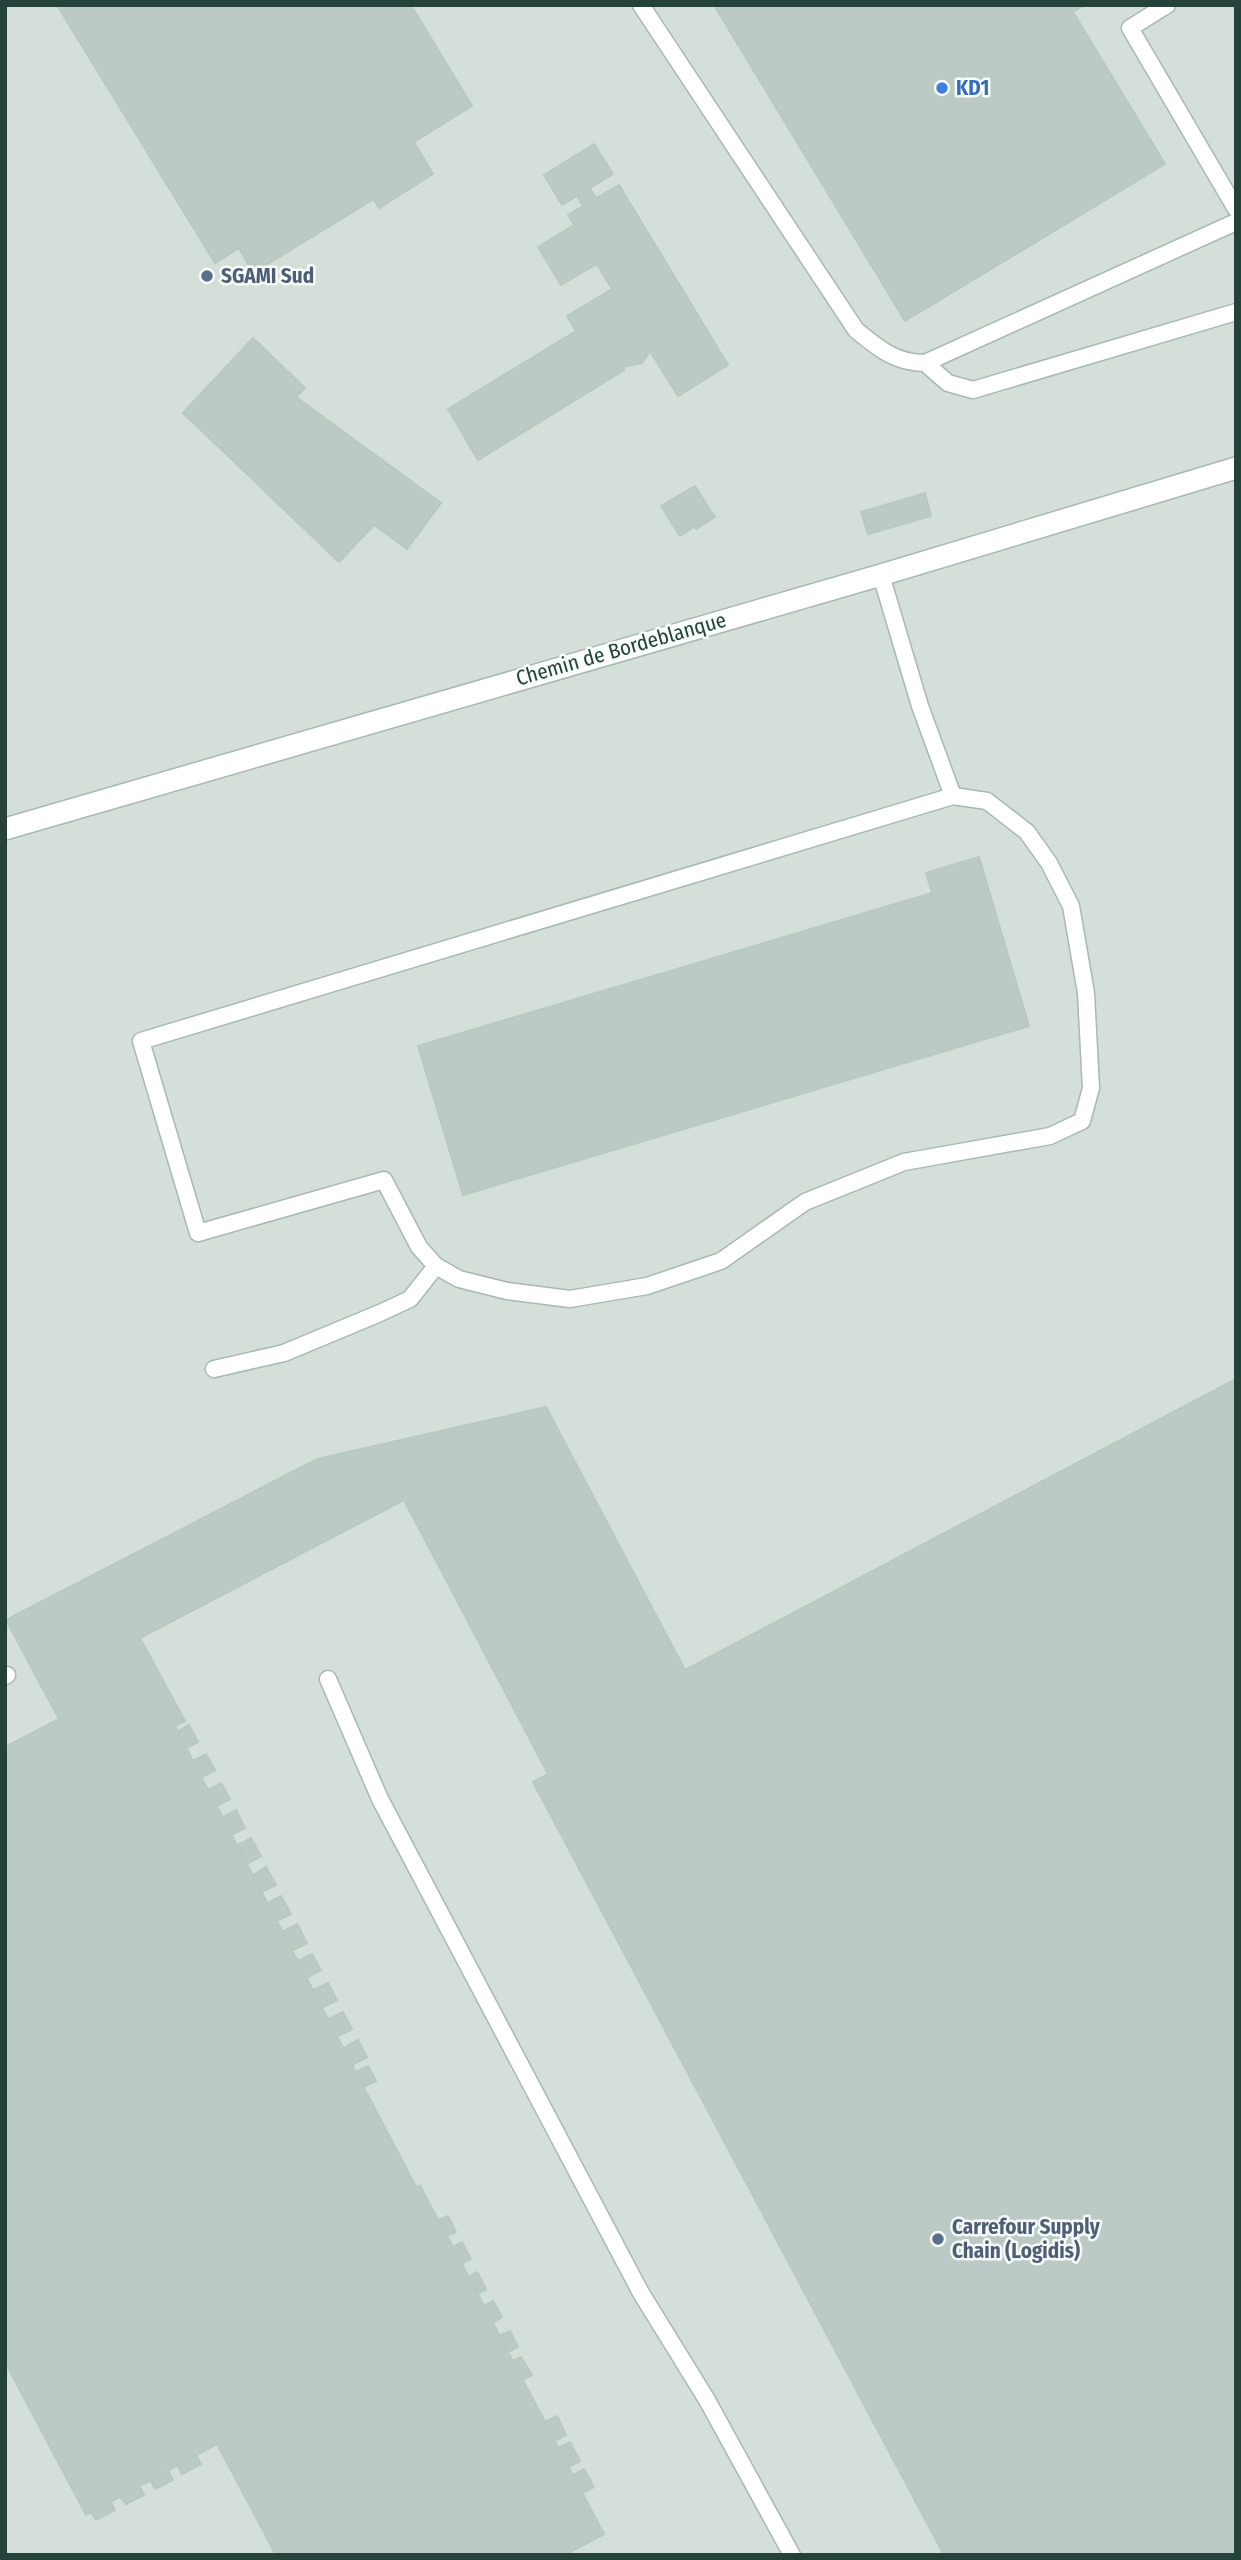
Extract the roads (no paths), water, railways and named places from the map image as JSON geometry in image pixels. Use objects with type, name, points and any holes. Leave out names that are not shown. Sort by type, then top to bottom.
[{"type":"street","name":"Chemin de Bordeblanque","points":[[5,829],[881,575],[1236,468]]},
{"type":"lane","points":[[641,5],[856,330],[883,353],[907,363],[925,363],[1236,222]]},
{"type":"lane","points":[[1167,5],[1130,28],[1236,209]]},
{"type":"lane","points":[[925,363],[948,383],[973,390],[1236,312]]},
{"type":"lane","points":[[881,575],[920,706],[953,796]]},
{"type":"lane","points":[[953,796],[987,801],[1027,832],[1049,863],[1071,906],[1086,993],[1091,1088],[1082,1121],[1050,1136],[904,1162],[804,1202],[721,1261],[647,1286],[570,1299],[507,1291],[459,1279],[436,1266],[419,1247],[384,1180],[198,1233],[141,1041],[953,796]]},
{"type":"lane","points":[[214,1370],[284,1353],[410,1299],[436,1266]]},
{"type":"lane","points":[[328,1679],[380,1799],[640,2293],[707,2400],[792,2555]]},
{"type":"place","name":"KD1","points":[[942,88]]},
{"type":"place","name":"SGAMI Sud","points":[[207,276]]},
{"type":"place","name":"Carrefour Supply Chain (Logidis)","points":[[938,2239]]}]
